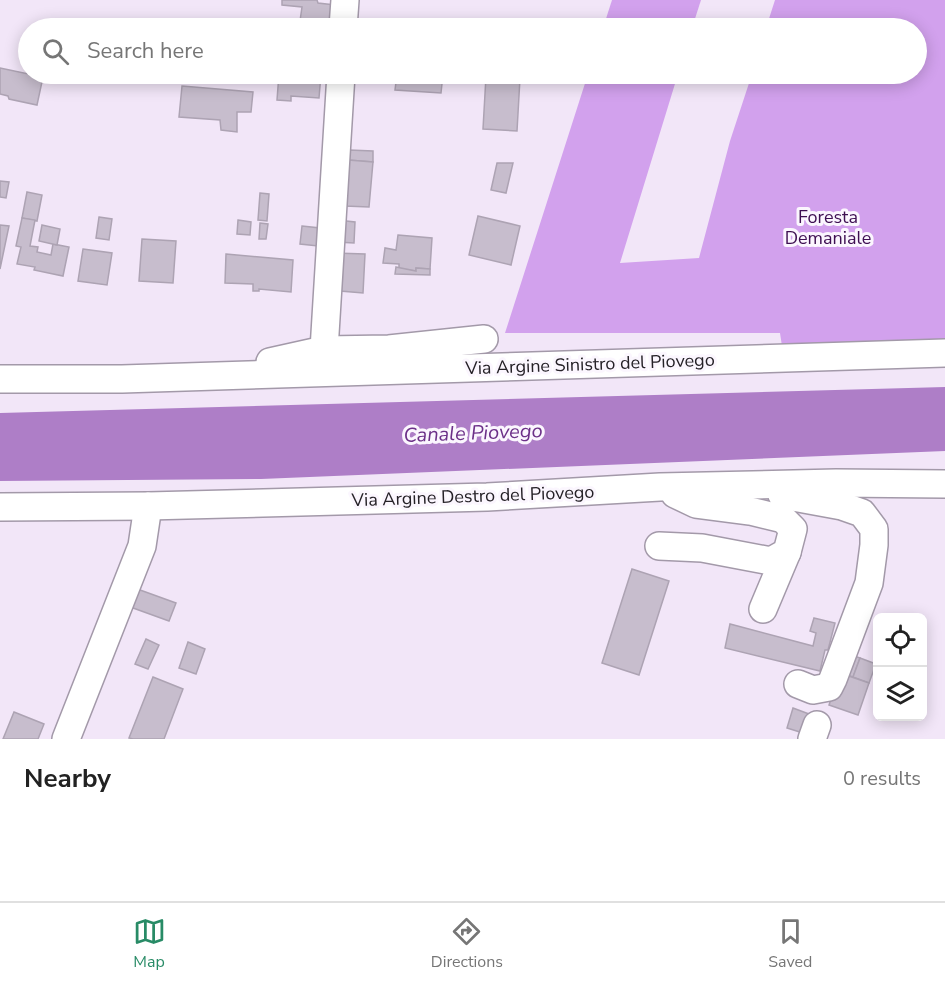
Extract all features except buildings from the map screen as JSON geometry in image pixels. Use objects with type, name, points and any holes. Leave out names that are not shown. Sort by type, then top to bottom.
[{"type":"street","points":[[344,18],[345,0]]},
{"type":"street","points":[[324,350],[340,84]]},
{"type":"street","name":"Via Argine Sinistro del Piovego","points":[[235,375],[277,359],[324,350],[388,350],[484,339]]},
{"type":"street","name":"Via Argine Sinistro del Piovego","points":[[0,379],[122,379],[945,353]]},
{"type":"street","name":"Via Argine Destro del Piovego","points":[[0,507],[148,506],[487,497],[660,488],[836,483],[945,484]]},
{"type":"street","points":[[725,486],[842,506],[862,513],[874,529],[869,583],[833,679],[829,687],[813,690],[798,684]]},
{"type":"street","points":[[660,488],[696,504],[750,511],[783,519],[793,529],[787,552],[763,609]]},
{"type":"street","points":[[66,739],[142,546],[147,526],[148,506]]},
{"type":"street","points":[[659,546],[702,548],[771,561],[787,552]]},
{"type":"green space","points":[[612,0],[701,0],[695,18],[606,18]]},
{"type":"green space","name":"Foresta Demaniale","points":[[775,0],[945,0],[945,353],[784,359],[780,333],[505,333],[585,84],[675,84],[620,263],[699,258],[730,141],[749,84],[927,84],[927,18],[769,18]]},
{"type":"water","name":"Canale Piovego","points":[[945,387],[945,451],[261,479],[0,481],[0,413]]}]
